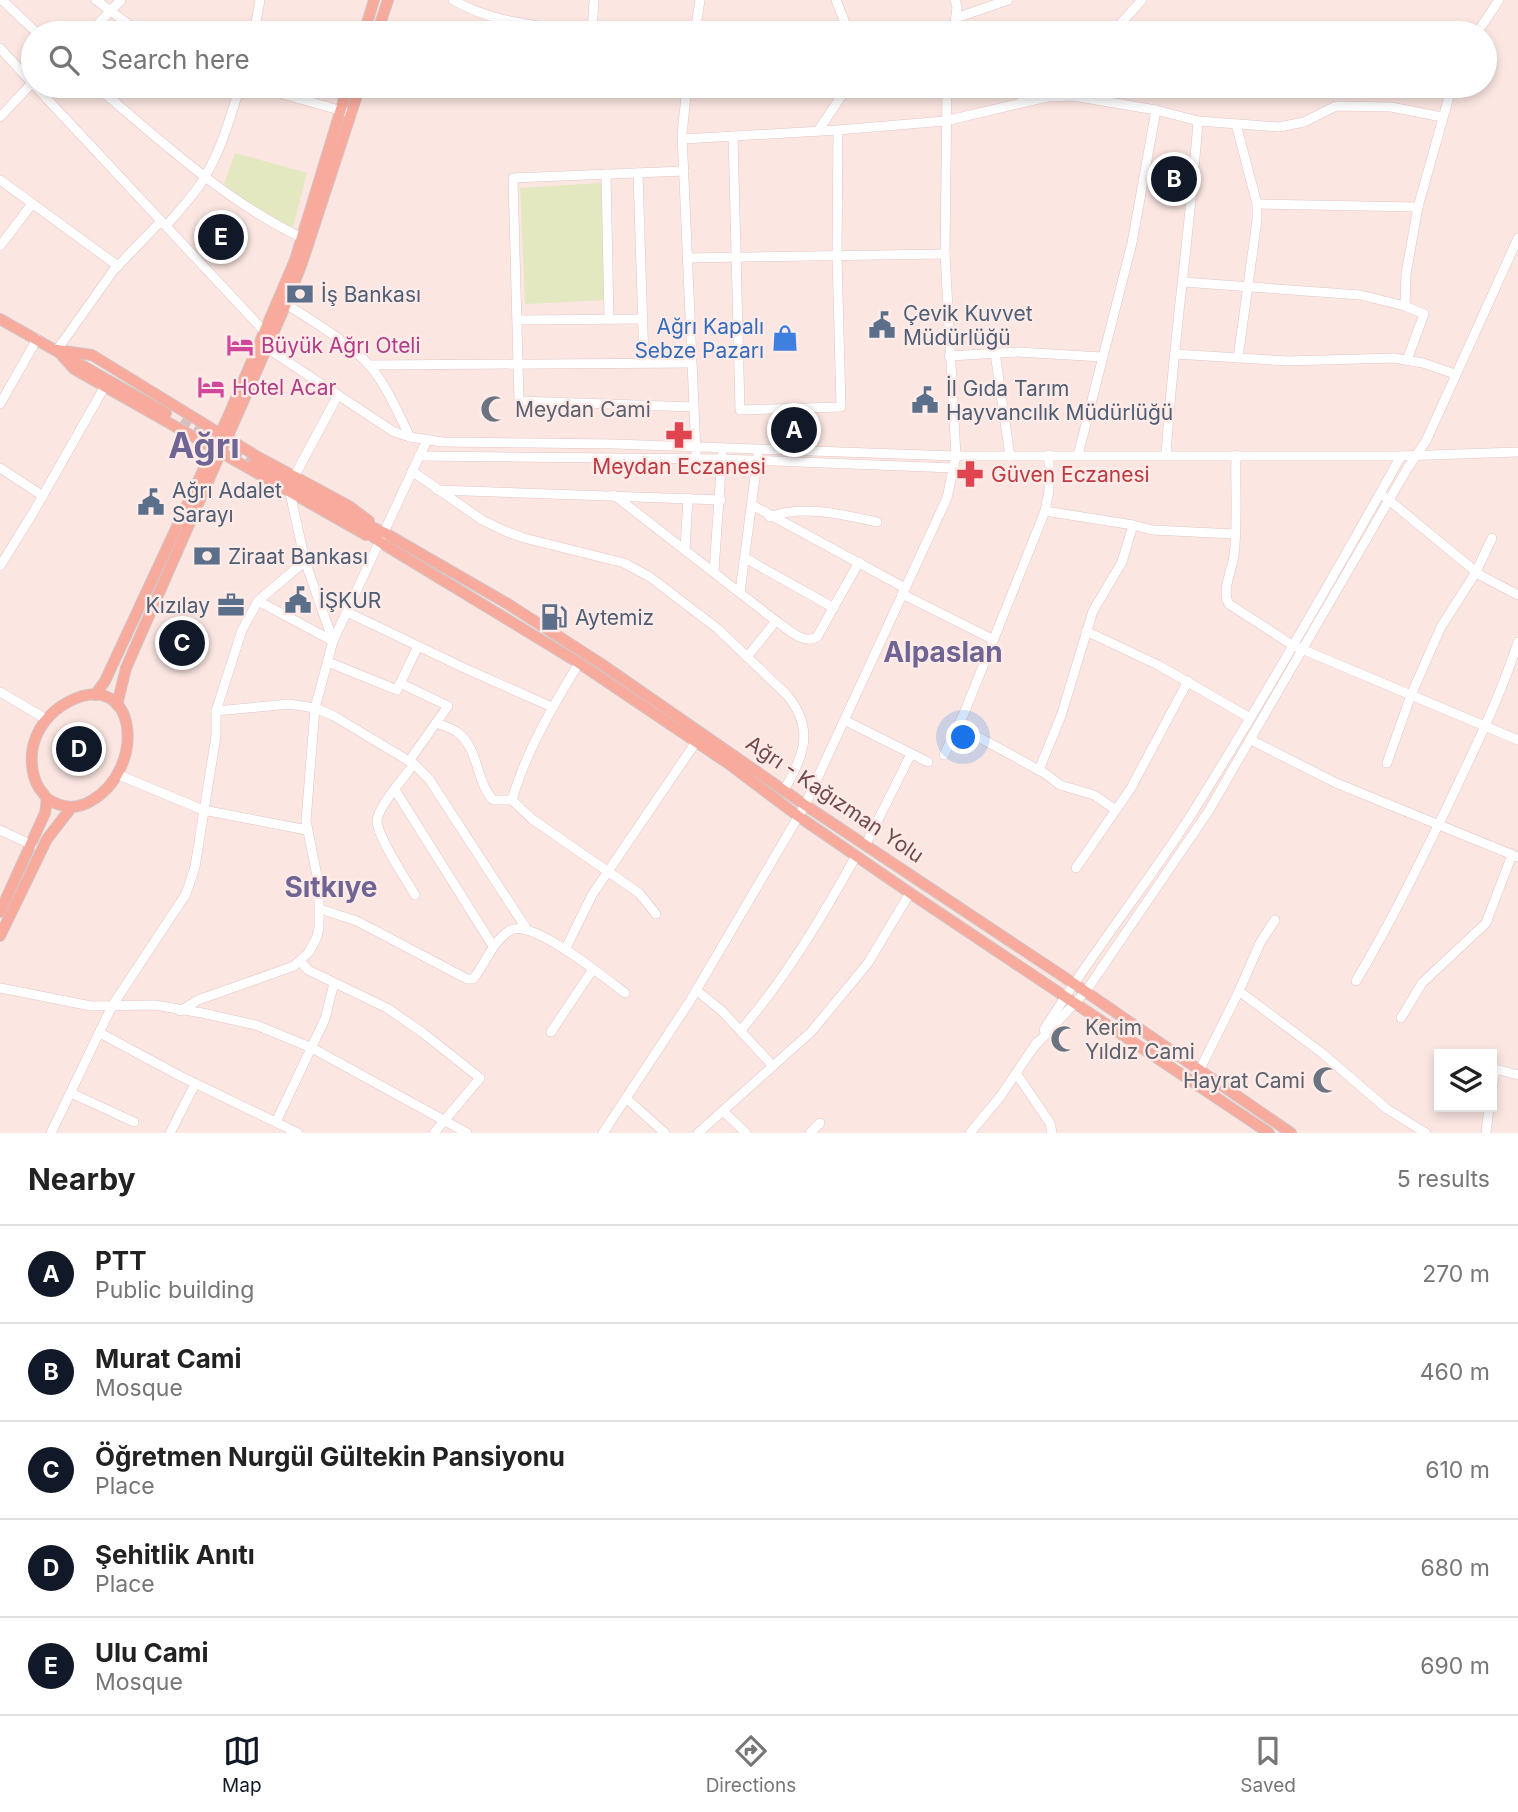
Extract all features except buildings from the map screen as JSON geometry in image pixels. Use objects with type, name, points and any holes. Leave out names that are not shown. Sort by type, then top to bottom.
[{"type":"main road","points":[[367,21],[373,0]]},
{"type":"main road","points":[[381,21],[388,0]]},
{"type":"main road","points":[[95,695],[105,681],[218,450],[286,304],[346,112],[347,98]]},
{"type":"main road","points":[[225,435],[354,98]]},
{"type":"main road","points":[[0,319],[181,421]]},
{"type":"main road","points":[[57,350],[75,369],[290,493],[382,538]]},
{"type":"main road","points":[[57,350],[92,355],[294,477],[349,506],[382,538]]},
{"type":"main road","points":[[117,705],[126,668],[218,450]]},
{"type":"main road","name":"Ağrı - Kağızman Yolu","points":[[254,463],[346,515],[579,663],[856,856],[1269,1133]]},
{"type":"main road","name":"Ağrı - Kağızman Yolu","points":[[382,538],[508,604],[600,663],[805,805],[1086,991],[1291,1133]]},
{"type":"main road","points":[[95,695],[117,705],[125,717],[129,732],[119,775],[99,797],[86,804],[71,808],[55,804],[46,798],[33,776],[32,753],[46,719],[68,702],[95,695]]},
{"type":"main road","points":[[0,910],[44,818],[46,798]]},
{"type":"main road","points":[[0,936],[47,839],[71,808]]},
{"type":"street","points":[[2,0],[24,21]]},
{"type":"street","points":[[96,0],[123,21]]},
{"type":"street","points":[[102,21],[121,0]]},
{"type":"street","points":[[256,21],[260,0]]},
{"type":"street","points":[[453,0],[474,11],[509,21]]},
{"type":"street","points":[[593,21],[594,0]]},
{"type":"street","points":[[697,21],[700,0]]},
{"type":"street","points":[[836,0],[844,21]]},
{"type":"street","points":[[955,0],[956,19],[1008,0]]},
{"type":"street","points":[[1123,21],[1142,0]]},
{"type":"street","points":[[1485,21],[1499,0]]},
{"type":"street","points":[[0,48],[21,70]]},
{"type":"street","points":[[0,117],[21,95]]},
{"type":"street","points":[[47,98],[264,331]]},
{"type":"street","points":[[111,98],[205,176],[254,212],[302,238]]},
{"type":"street","points":[[57,350],[118,266],[164,223],[205,176],[222,141],[236,98]]},
{"type":"street","points":[[297,98],[346,112]]},
{"type":"street","points":[[685,98],[683,139],[696,459]]},
{"type":"street","points":[[818,131],[840,98]]},
{"type":"street","points":[[603,1133],[696,990],[805,805],[947,498],[956,456],[946,254],[946,98]]},
{"type":"street","points":[[1017,105],[1026,98]]},
{"type":"street","points":[[683,139],[945,121],[1043,98]]},
{"type":"street","points":[[1085,98],[1156,110],[1198,121],[1279,127],[1304,122],[1336,106],[1391,107],[1442,117]]},
{"type":"street","points":[[1405,306],[1406,274],[1418,207],[1448,98]]},
{"type":"street","points":[[1078,455],[1132,243],[1156,110]]},
{"type":"street","points":[[1166,455],[1198,121]]},
{"type":"street","points":[[1236,124],[1257,204],[1238,358]]},
{"type":"street","points":[[733,136],[740,410],[841,407],[837,256],[838,130]]},
{"type":"street","points":[[684,171],[513,178],[519,401],[694,407]]},
{"type":"street","points":[[638,173],[644,363]]},
{"type":"street","points":[[606,174],[609,319]]},
{"type":"street","points":[[0,180],[118,266]]},
{"type":"street","points":[[0,246],[32,204]]},
{"type":"street","points":[[1257,204],[1418,207]]},
{"type":"street","points":[[970,1133],[1069,1001],[1086,991],[1208,812],[1426,441],[1518,238]]},
{"type":"street","points":[[688,258],[946,254]]},
{"type":"street","points":[[1183,282],[1360,295],[1405,306],[1424,314],[1407,360]]},
{"type":"street","points":[[286,304],[369,365],[382,383],[410,437]]},
{"type":"street","points":[[518,320],[643,319]]},
{"type":"street","points":[[0,404],[37,339]]},
{"type":"street","points":[[267,348],[394,432],[427,440],[695,448],[722,454],[757,455],[1401,456],[1518,452]]},
{"type":"street","points":[[949,356],[995,353],[1102,357]]},
{"type":"street","points":[[995,353],[1010,456]]},
{"type":"street","points":[[1175,354],[1288,362],[1394,358],[1423,363],[1455,374]]},
{"type":"street","points":[[369,365],[691,363]]},
{"type":"street","points":[[0,566],[105,386]]},
{"type":"street","points":[[294,477],[338,395]]},
{"type":"street","points":[[180,1010],[198,1000],[275,974],[301,962],[316,939],[319,928],[319,886],[307,830],[315,708],[333,641],[427,440]]},
{"type":"street","points":[[419,456],[696,459],[722,454]]},
{"type":"street","points":[[714,571],[721,500],[722,454]]},
{"type":"street","points":[[757,455],[953,468]]},
{"type":"street","points":[[740,592],[757,455]]},
{"type":"street","points":[[944,755],[1045,511],[1049,491],[1049,455]]},
{"type":"street","points":[[1236,455],[1235,534],[1226,600],[1238,611],[1293,645],[1518,740]]},
{"type":"street","points":[[1069,1001],[1073,983],[1191,814],[1250,718],[1401,456]]},
{"type":"street","points":[[0,468],[43,496]]},
{"type":"street","points":[[412,471],[482,520],[505,531],[636,569],[690,606],[796,706],[805,733],[803,752],[784,790]]},
{"type":"street","points":[[436,489],[721,500]]},
{"type":"street","points":[[290,493],[305,561],[333,641]]},
{"type":"street","points":[[1380,493],[1476,572],[1518,595]]},
{"type":"street","points":[[614,495],[803,639],[813,640],[820,633],[859,562]]},
{"type":"street","points":[[685,550],[688,498]]},
{"type":"street","points":[[752,505],[770,517],[859,562],[904,591],[992,639]]},
{"type":"street","points":[[770,517],[783,511],[821,513],[877,522]]},
{"type":"street","points":[[1045,511],[1133,524],[1152,530],[1235,534]]},
{"type":"street","points":[[1039,770],[1061,716],[1093,611],[1122,562],[1133,524]]},
{"type":"street","points":[[1387,763],[1410,695],[1447,617],[1476,572],[1492,538]]},
{"type":"street","points":[[745,558],[834,608]]},
{"type":"street","points":[[51,1133],[112,1006],[186,894],[195,867],[216,736],[216,711],[242,630],[258,601],[305,561]]},
{"type":"street","points":[[258,601],[333,641]]},
{"type":"street","points":[[347,612],[552,707]]},
{"type":"street","points":[[747,657],[776,621]]},
{"type":"street","points":[[1086,631],[1188,681],[1250,718]]},
{"type":"street","points":[[1356,981],[1388,926],[1438,825],[1505,680],[1518,642]]},
{"type":"street","points":[[328,662],[397,690],[418,646]]},
{"type":"street","points":[[512,800],[517,782],[552,707],[579,663]]},
{"type":"street","points":[[1076,868],[1116,810],[1188,681]]},
{"type":"street","points":[[400,683],[448,706],[380,813],[377,822],[378,829],[415,895]]},
{"type":"street","points":[[0,692],[46,719]]},
{"type":"street","points":[[216,711],[289,705],[315,708],[334,716],[411,763],[429,779],[526,928],[565,950],[625,993]]},
{"type":"street","points":[[844,720],[928,762]]},
{"type":"street","points":[[437,723],[458,732],[470,747],[486,793],[493,800],[512,800],[532,820],[639,893],[656,914]]},
{"type":"street","points":[[958,726],[1039,770],[1060,785],[1094,795],[1116,810]]},
{"type":"street","points":[[1251,740],[1336,783],[1515,856],[1486,923],[1422,983],[1401,1018]]},
{"type":"street","points":[[565,950],[592,895],[696,742]]},
{"type":"street","points":[[866,844],[911,754]]},
{"type":"street","points":[[119,775],[204,810],[307,830]]},
{"type":"street","points":[[395,790],[493,946]]},
{"type":"street","points":[[0,830],[32,845]]},
{"type":"street","points":[[741,1030],[790,967],[856,856]]},
{"type":"street","points":[[698,1133],[811,1032],[868,963],[911,893]]},
{"type":"street","points":[[320,909],[357,921],[467,979],[473,979],[493,946],[510,929],[526,928]]},
{"type":"street","points":[[1199,1069],[1260,943],[1275,919]]},
{"type":"street","points":[[301,962],[308,970],[387,1008],[480,1078],[433,1133]]},
{"type":"street","points":[[551,1032],[593,969]]},
{"type":"street","points":[[276,1122],[312,1048],[331,1001],[334,983]]},
{"type":"street","points":[[0,988],[91,1006],[155,1005],[256,1026],[312,1048],[467,1133]]},
{"type":"street","points":[[696,990],[741,1030],[773,1066]]},
{"type":"street","points":[[1239,991],[1322,1054],[1387,1109],[1426,1133]]},
{"type":"street","points":[[100,1033],[298,1133]]},
{"type":"street","points":[[1497,1070],[1518,1075]]},
{"type":"street","points":[[1016,1073],[1050,1123],[1052,1133]]},
{"type":"street","points":[[170,1133],[195,1083]]},
{"type":"street","points":[[71,1093],[134,1122]]},
{"type":"street","points":[[626,1098],[665,1133]]},
{"type":"street","points":[[723,1111],[746,1133]]},
{"type":"street","points":[[1486,1133],[1488,1112]]},
{"type":"street","points":[[810,1133],[820,1123]]},
{"type":"green space","points":[[235,153],[307,173],[293,227],[262,216],[224,184]]},
{"type":"green space","points":[[601,183],[605,300],[525,304],[520,188]]},
{"type":"tunnel","points":[[181,421],[254,463]]},
{"type":"place","name":"Murat Cami","points":[[1174,179]]},
{"type":"place","name":"Ulu Cami","points":[[221,237]]},
{"type":"place","name":"İş Bankası","points":[[300,294]]},
{"type":"place","name":"Çevik Kuvvet Müdürlüğü","points":[[882,325]]},
{"type":"place","name":"Ağrı Kapalı Sebze Pazarı","points":[[785,338]]},
{"type":"place","name":"Büyük Ağrı Oteli","points":[[240,345]]},
{"type":"place","name":"Hotel Acar","points":[[211,387]]},
{"type":"place","name":"İl Gıda Tarım Hayvancılık Müdürlüğü","points":[[925,400]]},
{"type":"place","name":"Meydan Cami","points":[[494,409]]},
{"type":"place","name":"PTT","points":[[794,430]]},
{"type":"place","name":"Meydan Eczanesi","points":[[679,435]]},
{"type":"place","name":"Güven Eczanesi","points":[[970,474]]},
{"type":"place","name":"Ağrı Adalet Sarayı","points":[[151,502]]},
{"type":"place","name":"Ziraat Bankası","points":[[207,556]]},
{"type":"place","name":"İŞKUR","points":[[298,600]]},
{"type":"place","name":"Kızılay","points":[[231,605]]},
{"type":"place","name":"Aytemiz","points":[[554,617]]},
{"type":"place","name":"Öğretmen Nurgül Gültekin Pansiyonu","points":[[182,643]]},
{"type":"place","name":"Şehitlik Anıtı","points":[[79,749]]},
{"type":"place","name":"Kerim Yıldız Cami","points":[[1064,1039]]},
{"type":"place","name":"Hayrat Cami","points":[[1326,1080]]},
{"type":"district","name":"Ağrı","points":[[204,445]]},
{"type":"district","name":"Alpaslan","points":[[943,652]]},
{"type":"district","name":"Sıtkıye","points":[[331,887]]}]
